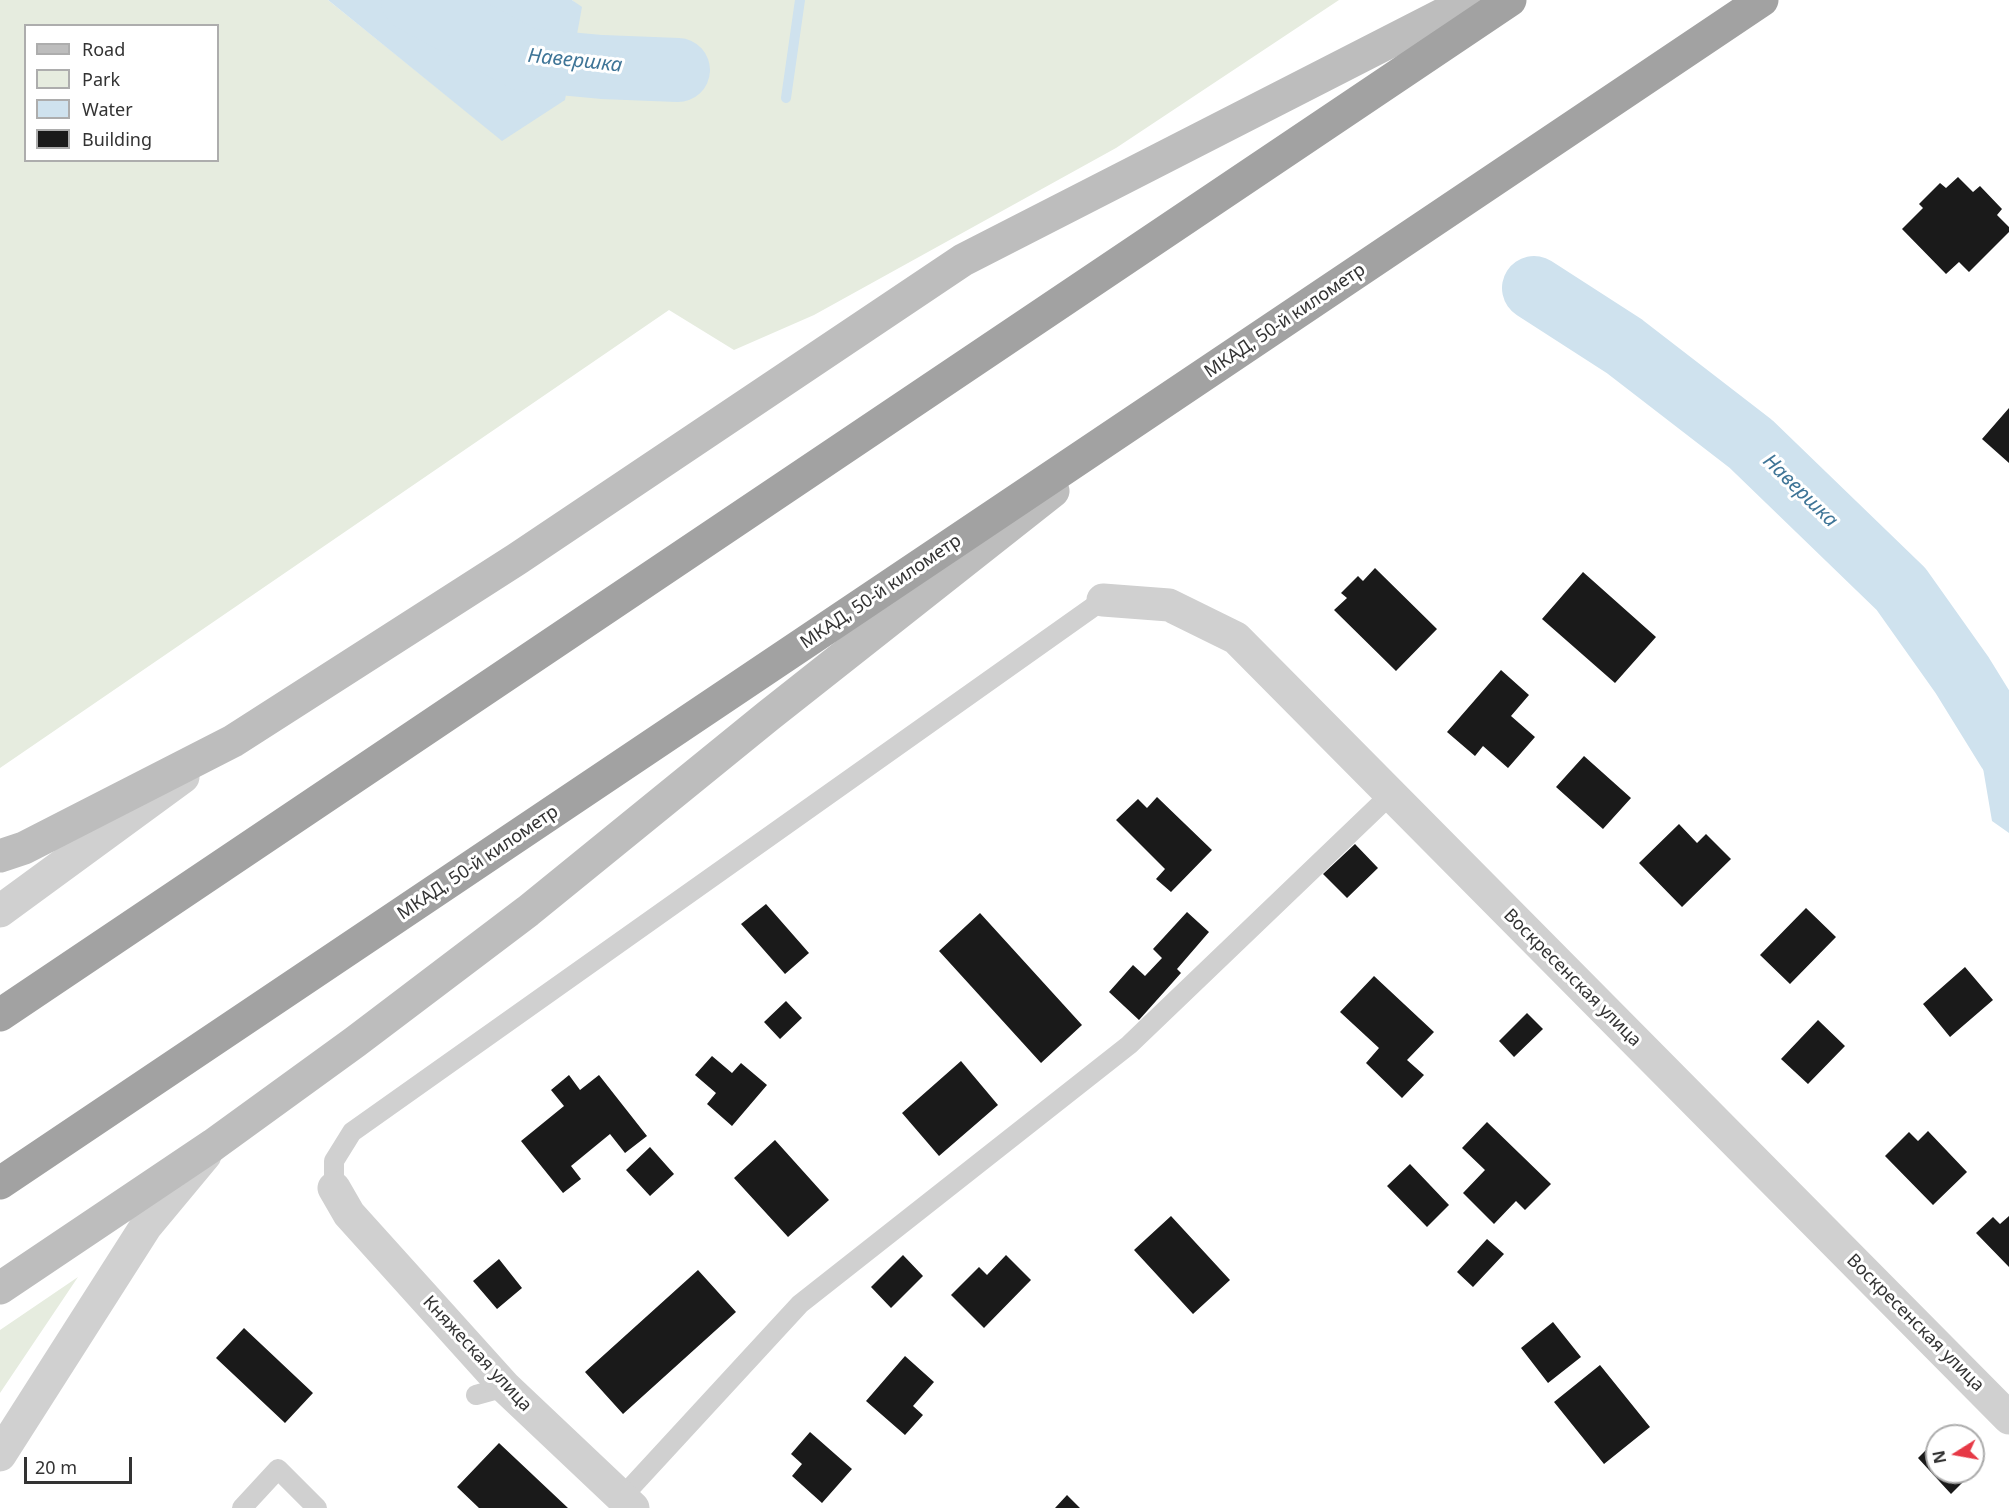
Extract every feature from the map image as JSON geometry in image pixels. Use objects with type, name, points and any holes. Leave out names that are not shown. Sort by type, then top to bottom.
[{"type":"highway","points":[[0,1015],[1510,0]]},
{"type":"highway","name":"МКАД, 50-й километр","points":[[0,1184],[1762,0]]},
{"type":"main road","points":[[0,856],[24,848],[232,741],[517,559],[963,260],[1471,0]]},
{"type":"main road","points":[[0,1288],[213,1144],[355,1042],[528,911],[768,716],[1182,390]]},
{"type":"street","name":"Воскресенская улица","points":[[1103,600],[1169,605],[1236,638],[2009,1418]]},
{"type":"street","points":[[0,911],[232,741]]},
{"type":"street","points":[[0,1455],[146,1226],[213,1144]]},
{"type":"street","name":"Княжеская улица","points":[[334,1188],[349,1214],[491,1391],[627,1502]]},
{"type":"lane","points":[[334,1188],[334,1161],[352,1132],[1103,600]]},
{"type":"lane","points":[[627,1502],[800,1304],[1129,1045],[1390,795]]},
{"type":"lane","points":[[243,1508],[278,1469],[317,1508]]},
{"type":"green space","points":[[0,0],[328,0],[502,140],[581,8],[572,0],[1339,0],[1116,148],[814,315],[734,350],[669,310],[0,768]]},
{"type":"green space","points":[[78,1277],[0,1393],[0,1330]]},
{"type":"water","points":[[328,0],[572,0],[582,7],[565,100],[502,141]]},
{"type":"water","points":[[1973,709],[2009,711],[2009,833],[1992,821]]},
{"type":"building","points":[[1958,177],[1973,192],[1980,186],[2002,209],[1997,215],[2009,227],[2009,232],[1969,272],[1959,262],[1946,274],[1902,229],[1923,208],[1919,204],[1940,183],[1946,188]]},
{"type":"building","points":[[2009,408],[2009,463],[1982,439]]},
{"type":"building","points":[[1375,568],[1437,629],[1396,671],[1334,610],[1347,598],[1341,593],[1358,576],[1363,581]]},
{"type":"building","points":[[1583,572],[1656,637],[1615,683],[1542,619]]},
{"type":"building","points":[[1501,670],[1529,695],[1511,716],[1535,737],[1508,768],[1483,746],[1475,756],[1447,732]]},
{"type":"building","points":[[1584,756],[1631,798],[1603,829],[1556,787]]},
{"type":"building","points":[[1157,797],[1212,850],[1171,892],[1156,879],[1165,869],[1116,820],[1138,799],[1147,808]]},
{"type":"building","points":[[1679,824],[1697,843],[1706,834],[1731,859],[1682,907],[1639,863]]},
{"type":"building","points":[[1355,844],[1378,868],[1347,898],[1323,874]]},
{"type":"building","points":[[766,904],[809,953],[785,974],[741,924]]},
{"type":"building","points":[[1806,908],[1836,937],[1790,984],[1760,955]]},
{"type":"building","points":[[1187,912],[1209,932],[1177,969],[1181,973],[1139,1020],[1109,992],[1133,965],[1145,976],[1162,958],[1153,949]]},
{"type":"building","points":[[980,913],[1082,1025],[1041,1063],[939,951]]},
{"type":"building","points":[[1965,967],[1993,1000],[1950,1037],[1923,1004]]},
{"type":"building","points":[[1374,976],[1434,1032],[1407,1060],[1424,1075],[1402,1098],[1366,1063],[1379,1048],[1340,1012]]},
{"type":"building","points":[[786,1001],[802,1018],[780,1039],[764,1022]]},
{"type":"building","points":[[1527,1013],[1543,1029],[1514,1057],[1499,1041]]},
{"type":"building","points":[[1818,1020],[1845,1046],[1808,1084],[1781,1059]]},
{"type":"building","points":[[712,1056],[732,1073],[741,1063],[767,1085],[732,1126],[707,1104],[716,1093],[695,1075]]},
{"type":"building","points":[[961,1061],[998,1105],[939,1156],[902,1113]]},
{"type":"building","points":[[569,1075],[580,1090],[599,1075],[647,1136],[625,1153],[610,1134],[571,1166],[581,1179],[563,1193],[521,1141],[564,1106],[551,1090]]},
{"type":"building","points":[[1487,1122],[1551,1184],[1525,1210],[1516,1201],[1494,1224],[1463,1193],[1485,1170],[1462,1148]]},
{"type":"building","points":[[1928,1131],[1967,1172],[1933,1205],[1885,1156],[1909,1132],[1918,1141]]},
{"type":"building","points":[[775,1140],[829,1200],[788,1237],[734,1178]]},
{"type":"building","points":[[650,1147],[674,1174],[650,1196],[626,1170]]},
{"type":"building","points":[[1410,1164],[1449,1205],[1427,1227],[1387,1186]]},
{"type":"building","points":[[1171,1216],[1230,1280],[1193,1314],[1134,1250]]},
{"type":"building","points":[[2009,1216],[2009,1267],[1976,1233],[1993,1217],[2000,1224]]},
{"type":"building","points":[[1487,1239],[1504,1254],[1473,1287],[1457,1272]]},
{"type":"building","points":[[903,1255],[923,1276],[891,1308],[871,1287]]},
{"type":"building","points":[[1006,1255],[1031,1280],[984,1328],[951,1295],[979,1267],[987,1275]]},
{"type":"building","points":[[499,1259],[522,1288],[497,1309],[473,1281]]},
{"type":"building","points":[[698,1270],[736,1312],[623,1414],[585,1372]]},
{"type":"building","points":[[1553,1322],[1581,1357],[1548,1383],[1521,1348]]},
{"type":"building","points":[[244,1328],[313,1393],[285,1423],[216,1358]]},
{"type":"building","points":[[905,1356],[934,1382],[913,1406],[923,1415],[905,1435],[866,1401]]},
{"type":"building","points":[[1600,1365],[1650,1427],[1604,1464],[1554,1402]]},
{"type":"building","points":[[810,1432],[852,1469],[822,1503],[792,1476],[802,1464],[791,1454]]},
{"type":"building","points":[[499,1443],[568,1508],[479,1508],[457,1487]]},
{"type":"building","points":[[1925,1451],[1925,1466],[1918,1458]]},
{"type":"building","points":[[1942,1484],[1961,1484],[1951,1494]]},
{"type":"building","points":[[1067,1495],[1080,1508],[1055,1508]]},
{"type":"waterway","name":"Навершка","points":[[413,0],[526,60],[602,67],[678,70]]},
{"type":"waterway","points":[[786,98],[800,0]]},
{"type":"waterway","name":"Навершка","points":[[1534,288],[1624,346],[1751,444],[1901,589],[1962,675],[2009,751]]}]
